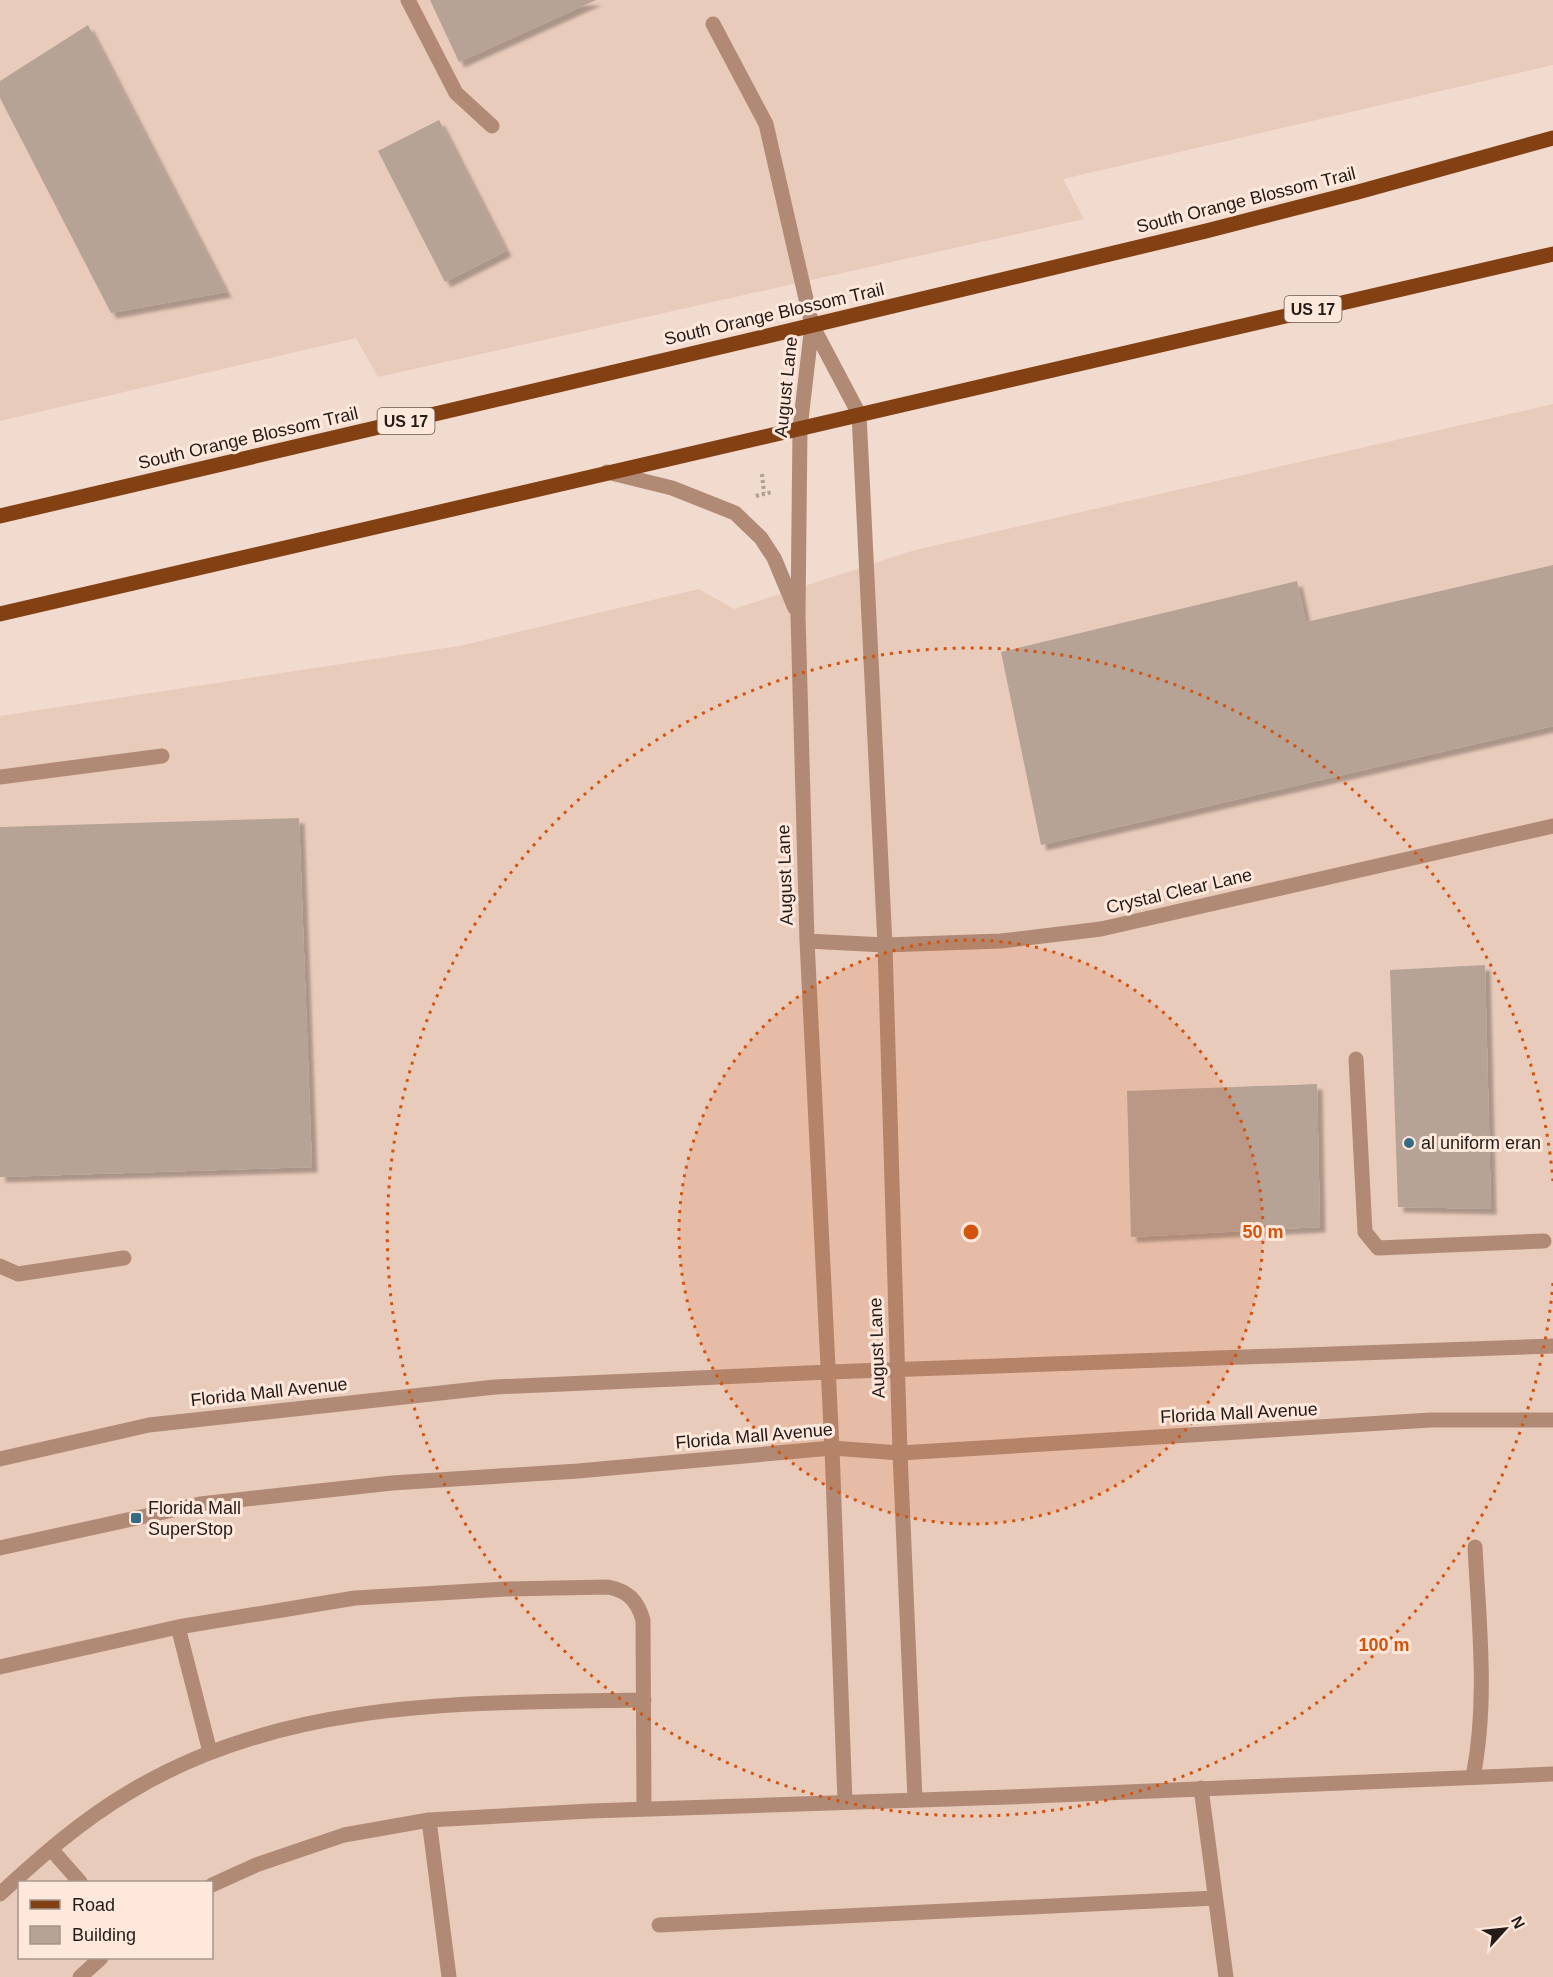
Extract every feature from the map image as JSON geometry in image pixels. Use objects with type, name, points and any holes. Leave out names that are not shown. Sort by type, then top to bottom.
[{"type":"main road","name":"South Orange Blossom Trail","points":[[0,516],[812,326],[1324,201],[1553,138]]},
{"type":"main road","name":"US 17","points":[[0,614],[1553,254]]},
{"type":"street","points":[[408,0],[456,93],[492,126]]},
{"type":"street","points":[[713,24],[766,124],[812,326]]},
{"type":"street","name":"August Lane","points":[[812,326],[859,414],[885,945],[897,1371],[915,1799]]},
{"type":"street","name":"August Lane","points":[[812,326],[800,428],[798,616],[807,941],[829,1372],[845,1802]]},
{"type":"street","points":[[607,472],[672,488],[735,513],[761,538],[774,558],[798,616]]},
{"type":"street","points":[[0,777],[162,756]]},
{"type":"street","name":"Crystal Clear Lane","points":[[807,941],[885,945],[1001,941],[1101,929],[1553,826]]},
{"type":"street","points":[[1356,1059],[1365,1232],[1378,1248],[1544,1241]]},
{"type":"street","points":[[0,1266],[18,1274],[124,1258]]},
{"type":"street","name":"Florida Mall Avenue","points":[[0,1460],[149,1425],[484,1388],[829,1372],[1553,1346]]},
{"type":"street","name":"Florida Mall Avenue","points":[[0,1548],[200,1504],[392,1483],[578,1471],[832,1448],[900,1453],[1431,1420],[1553,1420]]},
{"type":"street","points":[[1473,1777],[1479,1738],[1482,1690],[1475,1547]]},
{"type":"street","points":[[0,1667],[178,1627],[355,1598],[484,1590],[608,1587],[621,1590],[632,1597],[639,1607],[643,1620],[644,1809]]},
{"type":"street","points":[[178,1627],[210,1752]]},
{"type":"street","points":[[0,1894],[91,1817],[129,1792],[210,1752],[247,1738],[347,1715],[441,1705],[644,1700]]},
{"type":"street","points":[[213,1885],[256,1865],[323,1842],[355,1833],[429,1820],[644,1809],[1009,1797],[1553,1774]]},
{"type":"street","points":[[1201,1788],[1226,1977]]},
{"type":"street","points":[[429,1820],[449,1977]]},
{"type":"street","points":[[51,1849],[79,1881]]},
{"type":"street","points":[[659,1925],[1215,1898]]},
{"type":"street","points":[[80,1977],[100,1959]]},
{"type":"path","points":[[762,474],[764,493]]},
{"type":"path","points":[[751,498],[782,490]]},
{"type":"shaded area","points":[[0,0],[1553,0],[1553,65],[1063,179],[1084,219],[378,377],[356,338],[0,421]]},
{"type":"shaded area","points":[[1553,404],[1553,1977],[0,1977],[0,716],[459,646],[699,589],[734,609],[915,550]]},
{"type":"building","points":[[430,0],[596,0],[459,62]]},
{"type":"building","points":[[88,25],[226,292],[111,313],[0,98],[0,81]]},
{"type":"building","points":[[439,120],[506,251],[445,282],[378,151]]},
{"type":"building","points":[[1553,565],[1553,726],[1041,845],[1001,652],[1297,581],[1306,622]]},
{"type":"building","points":[[299,818],[312,1167],[0,1177],[0,827]]},
{"type":"building","points":[[1485,965],[1491,1209],[1398,1207],[1390,970]]},
{"type":"building","points":[[1317,1084],[1320,1227],[1131,1237],[1127,1091]]},
{"type":"place","name":"al uniform eran","points":[[1409,1143]]},
{"type":"place","name":"Florida Mall SuperStop","points":[[136,1518]]}]
